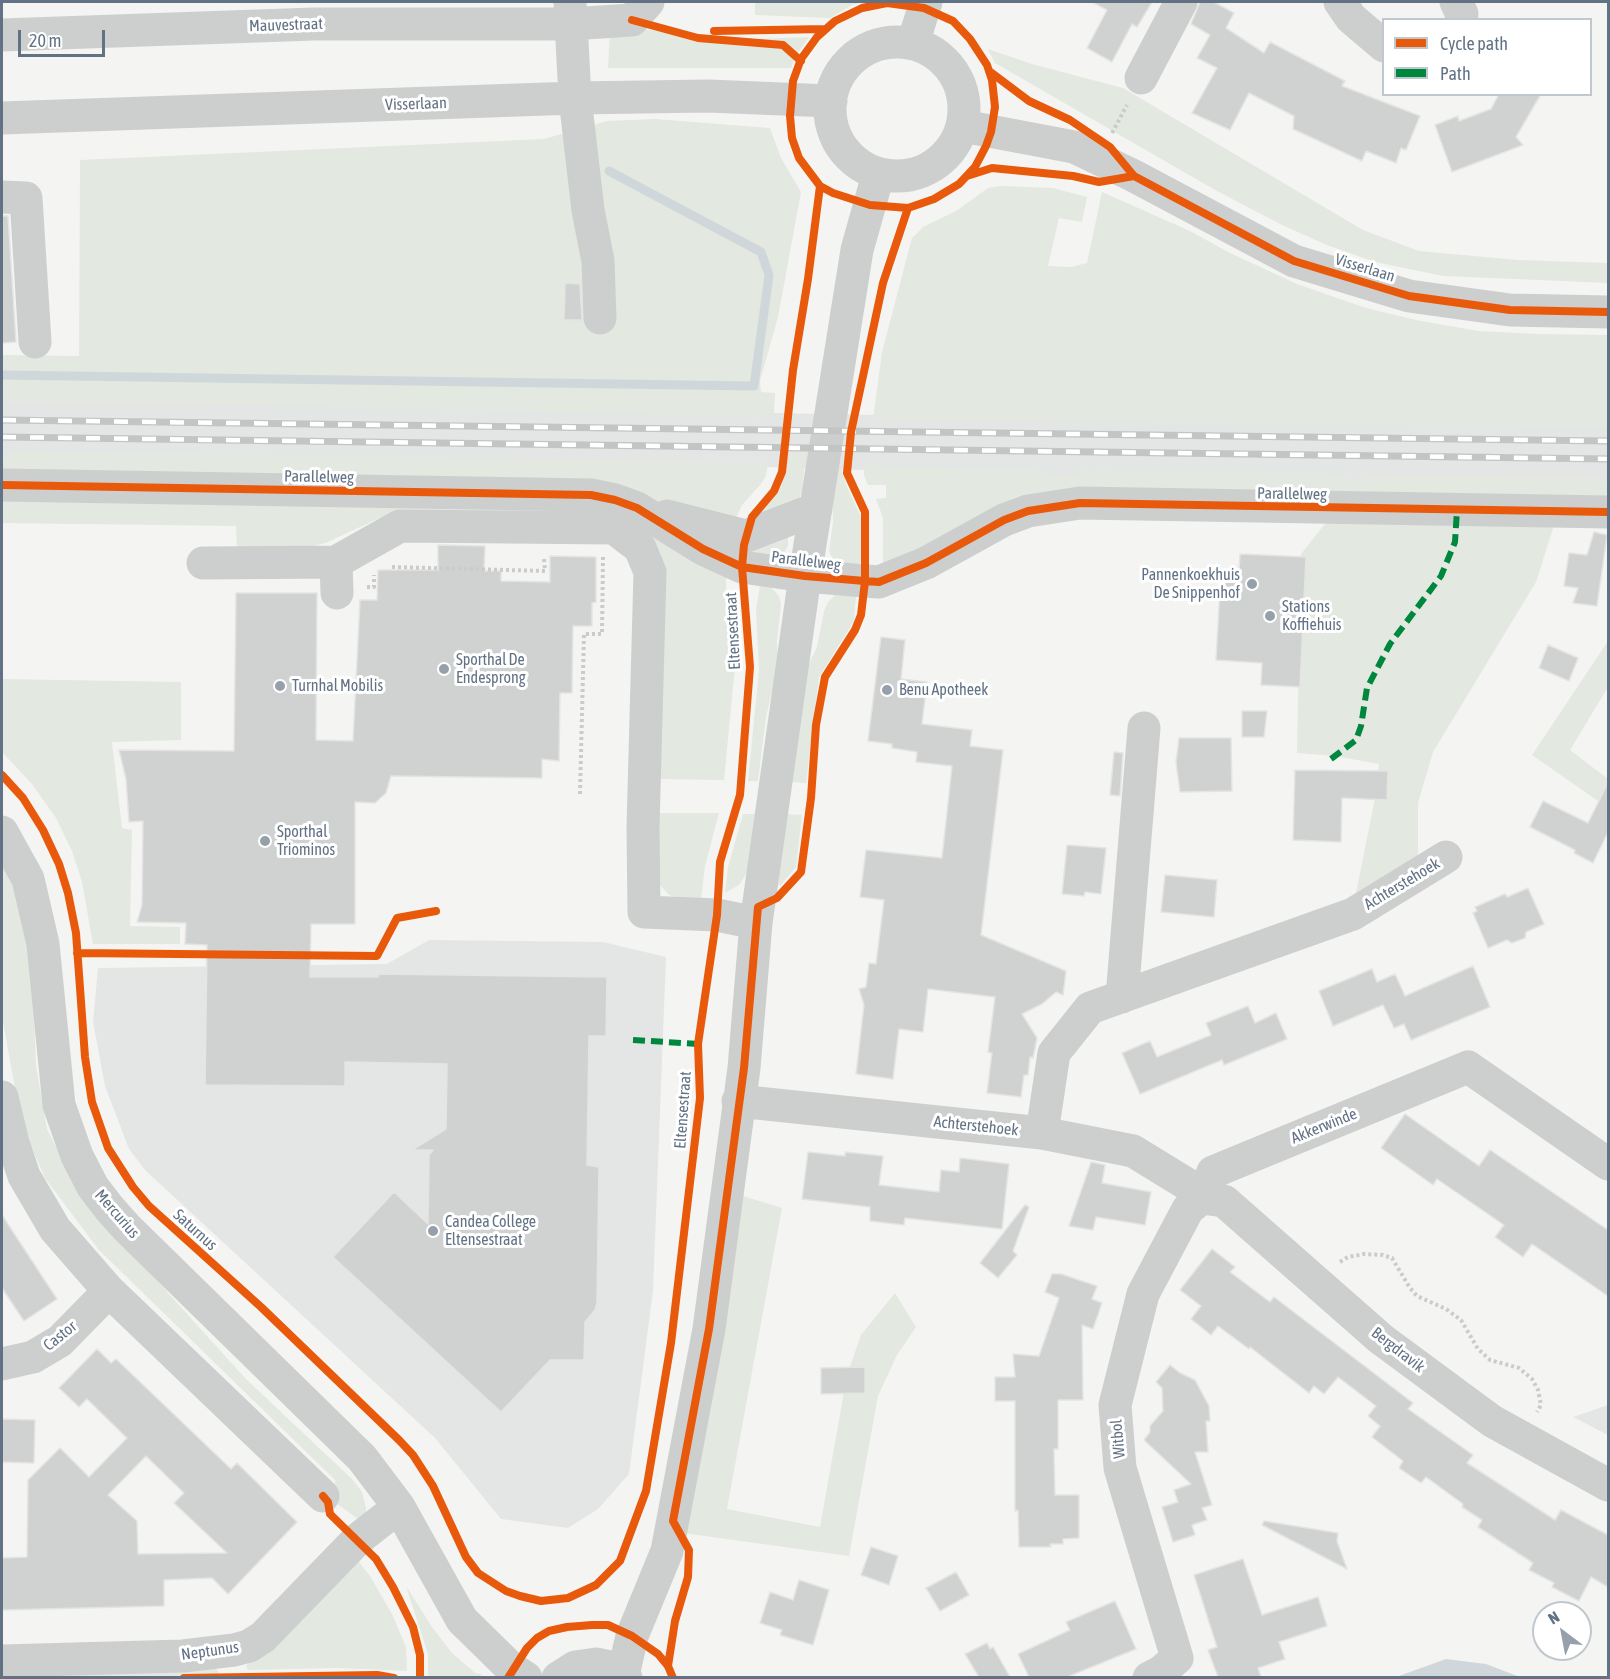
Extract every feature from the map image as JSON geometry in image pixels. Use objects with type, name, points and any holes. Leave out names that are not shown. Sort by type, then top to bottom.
[{"type":"street","name":"Mauvestraat","points":[[2,35],[570,13],[632,20],[648,2]]},
{"type":"street","points":[[913,44],[926,2]]},
{"type":"street","points":[[1141,78],[1181,2]]},
{"type":"street","points":[[1340,2],[1351,18],[1382,45]]},
{"type":"street","points":[[1456,2],[1462,14],[1461,18]]},
{"type":"street","points":[[570,13],[575,98],[588,210],[598,261],[600,318]]},
{"type":"street","points":[[887,42],[913,44],[938,55],[955,74],[964,100],[963,126],[951,151],[930,168],[905,177],[878,175],[855,163],[838,143],[829,118],[831,92],[843,69],[862,51],[887,42]]},
{"type":"street","name":"Visserlaan","points":[[2,118],[575,98],[708,96],[831,101]]},
{"type":"street","name":"Visserlaan","points":[[963,126],[1074,147],[1134,176],[1294,261],[1409,296],[1510,310],[1608,312]]},
{"type":"street","points":[[558,1677],[575,1666],[589,1664],[610,1667],[624,1676],[632,1636],[667,1551],[709,1329],[744,1068],[756,923],[805,576],[857,250],[878,175]]},
{"type":"street","points":[[2,197],[26,198],[34,342]]},
{"type":"street","name":"Parallelweg","points":[[2,485],[591,495],[637,508],[703,549],[742,567],[805,576],[879,582],[926,563],[1004,520],[1028,511],[1080,503],[1608,512]]},
{"type":"street","points":[[637,508],[747,536],[816,509]]},
{"type":"street","points":[[203,563],[337,581],[400,526],[614,528],[640,548],[650,572],[643,827],[644,912],[717,915],[756,923]]},
{"type":"street","points":[[1122,997],[1144,728]]},
{"type":"street","name":"Mercurius","points":[[2,832],[28,879],[43,944],[59,1105],[77,1156],[93,1186],[127,1228],[362,1458],[399,1507]]},
{"type":"street","name":"Achterstehoek","points":[[738,1101],[1042,1132],[1054,1053],[1090,1008],[1353,914],[1446,857]]},
{"type":"street","name":"Akkerwinde","points":[[1202,1198],[1213,1172],[1468,1067],[1608,1164]]},
{"type":"street","points":[[2,1097],[24,1176],[55,1229],[110,1291],[323,1496]]},
{"type":"street","points":[[1042,1132],[1133,1151],[1195,1189],[1202,1198]]},
{"type":"street","name":"Bergdravik","points":[[1202,1198],[1224,1201],[1381,1339],[1492,1421],[1608,1485]]},
{"type":"street","name":"Witbol","points":[[1149,1677],[1161,1672],[1177,1658],[1120,1468],[1115,1405],[1143,1294],[1188,1209],[1202,1198]]},
{"type":"street","name":"Castor","points":[[2,1364],[33,1357],[60,1341],[110,1291]]},
{"type":"street","points":[[399,1507],[462,1620],[512,1670],[526,1677]]},
{"type":"street","name":"Neptunus","points":[[2,1661],[183,1656],[249,1646],[263,1637],[358,1539],[399,1507]]},
{"type":"path","points":[[1098,159],[1141,78]]},
{"type":"path","points":[[385,567],[545,571],[544,548]]},
{"type":"path","points":[[580,794],[584,634],[602,634],[603,549]]},
{"type":"path","points":[[337,581],[374,587],[374,567]]},
{"type":"path","points":[[1318,1283],[1336,1265],[1348,1257],[1364,1254],[1392,1258],[1417,1296],[1461,1320],[1478,1349],[1490,1360],[1519,1368],[1532,1379],[1538,1390],[1541,1405],[1521,1437]]},
{"type":"shaded area","points":[[755,2],[863,2],[852,5],[830,18],[755,15]]},
{"type":"shaded area","points":[[642,29],[754,39],[809,37],[795,57],[791,68],[608,68],[610,31]]},
{"type":"shaded area","points":[[988,49],[1032,64],[1123,88],[1363,230],[1419,251],[1518,260],[1608,263],[1608,283],[1443,276],[1375,262],[1327,245],[1284,226],[1215,190],[995,63]]},
{"type":"shaded area","points":[[655,119],[770,128],[781,158],[801,192],[778,317],[760,381],[761,392],[775,393],[773,413],[759,417],[208,403],[2,402],[2,355],[79,356],[80,160],[544,139],[607,121]]},
{"type":"shaded area","points":[[1000,186],[1053,188],[1087,197],[1082,222],[1059,218],[1048,266],[1071,267],[1087,263],[1102,192],[1190,231],[1230,253],[1297,284],[1366,308],[1478,331],[1608,335],[1608,427],[873,419],[882,352],[912,238],[923,227],[956,211],[988,188]]},
{"type":"shaded area","points":[[2,383],[775,393],[774,413],[875,415],[1608,413],[1608,493],[767,467],[2,468]]},
{"type":"shaded area","points":[[2,452],[768,463],[766,476],[742,505],[733,524],[672,516],[2,477]]},
{"type":"shaded area","points":[[789,453],[806,453],[802,490],[788,538],[788,546],[783,554],[771,562],[750,551],[761,513],[781,487]]},
{"type":"shaded area","points":[[864,465],[1037,470],[1054,475],[1078,476],[1078,471],[1336,474],[1353,480],[1364,480],[1365,475],[1608,478],[1608,502],[1088,493],[883,567],[883,518],[876,499],[886,498],[886,485],[868,485],[864,475]]},
{"type":"shaded area","points":[[833,468],[841,468],[860,515],[863,532],[858,570],[840,568],[829,551],[833,522]]},
{"type":"shaded area","points":[[2,495],[598,503],[726,571],[726,613],[735,666],[724,780],[659,779],[644,538],[380,518],[325,543],[309,547],[237,548],[236,526],[2,523]]},
{"type":"shaded area","points":[[1328,520],[1555,522],[1536,582],[1433,752],[1418,803],[1418,857],[1356,893],[1374,803],[1379,764],[1335,756],[1297,753],[1301,554]]},
{"type":"shaded area","points":[[760,586],[770,586],[779,596],[781,604],[777,642],[778,666],[766,717],[758,781],[748,781],[759,670],[756,609]]},
{"type":"shaded area","points":[[835,595],[856,596],[854,621],[819,677],[806,783],[787,782],[807,668],[817,647],[824,611],[828,602]]},
{"type":"shaded area","points":[[1608,641],[1608,687],[1570,750],[1608,779],[1608,808],[1532,755]]},
{"type":"shaded area","points":[[2,679],[181,682],[181,740],[112,742],[122,828],[132,830],[130,926],[180,927],[180,944],[93,944],[82,882],[72,851],[56,818],[32,784],[2,752]]},
{"type":"shaded area","points":[[658,813],[719,813],[705,866],[701,899],[678,898],[669,895],[659,884]]},
{"type":"shaded area","points":[[743,814],[755,814],[748,871],[739,885],[725,893],[728,867]]},
{"type":"shaded area","points":[[784,814],[802,815],[796,867],[780,886],[778,884]]},
{"type":"shaded area","points":[[2,854],[17,886],[32,965],[36,1066],[47,1129],[71,1176],[169,1294],[245,1378],[353,1480],[362,1492],[366,1508],[366,1514],[358,1519],[336,1503],[335,1480],[99,1250],[45,1178],[31,1146],[16,1094],[2,1016]]},
{"type":"shaded area","name":"Candea College Eltensestraat","points":[[429,940],[603,942],[666,957],[653,1291],[629,1474],[598,1509],[568,1528],[501,1519],[435,1438],[146,1171],[129,1149],[105,1086],[93,1022],[98,968],[387,964]]},
{"type":"shaded area","points":[[743,1196],[782,1208],[727,1509],[820,1527],[847,1375],[861,1335],[895,1293],[916,1327],[897,1355],[878,1396],[849,1556],[683,1533]]},
{"type":"shaded area","points":[[1608,1405],[1608,1435],[1573,1417]]},
{"type":"shaded area","points":[[355,1557],[370,1576],[392,1614],[406,1647],[407,1671],[338,1668],[248,1670],[246,1666]]},
{"type":"shaded area","points":[[406,1586],[452,1653],[475,1673],[482,1674],[479,1677],[434,1678],[428,1675],[428,1654]]},
{"type":"shaded area","points":[[1446,1659],[1486,1664],[1520,1677],[1396,1677]]},
{"type":"shaded area","points":[[215,1668],[223,1677],[2,1678],[2,1671]]},
{"type":"building","points":[[1092,2],[1152,2],[1137,27],[1132,24],[1112,62],[1087,48],[1107,10]]},
{"type":"building","points":[[1200,2],[1214,2],[1234,13],[1226,28],[1264,53],[1270,42],[1345,81],[1342,86],[1420,116],[1406,150],[1401,148],[1396,163],[1366,151],[1362,161],[1293,129],[1294,116],[1249,93],[1230,130],[1192,113],[1217,68],[1197,58],[1210,35],[1191,24]]},
{"type":"building","points":[[1498,96],[1540,96],[1516,137],[1523,145],[1452,172],[1435,125],[1458,116],[1459,121],[1491,109]]},
{"type":"building","points":[[2,216],[8,216],[16,342],[2,343]]},
{"type":"building","points":[[565,283],[580,284],[582,320],[564,320]]},
{"type":"building","points":[[1594,532],[1607,535],[1597,606],[1573,603],[1578,588],[1564,586],[1569,553],[1587,555]]},
{"type":"building","points":[[438,545],[485,546],[484,571],[501,571],[501,581],[550,582],[550,556],[596,557],[596,602],[592,603],[592,626],[573,626],[572,693],[560,693],[559,761],[542,759],[542,778],[391,776],[386,793],[375,803],[355,802],[355,924],[311,924],[310,977],[378,977],[379,974],[607,977],[606,1036],[589,1036],[587,1165],[599,1167],[597,1303],[595,1310],[585,1322],[584,1360],[550,1360],[501,1412],[333,1257],[394,1192],[428,1224],[429,1155],[433,1150],[412,1150],[446,1129],[447,1064],[345,1062],[345,1086],[205,1085],[207,945],[185,944],[186,923],[137,922],[142,905],[143,821],[129,822],[126,779],[119,750],[234,751],[236,593],[317,593],[316,740],[353,741],[360,600],[377,600],[378,570],[438,570]]},
{"type":"building","name":"Stations Koffiehuis","points":[[1240,554],[1306,557],[1300,687],[1261,685],[1262,663],[1216,660],[1221,569],[1239,570]]},
{"type":"building","points":[[881,637],[905,640],[901,679],[927,682],[922,724],[972,730],[970,746],[1003,750],[981,935],[1066,971],[1063,995],[1056,992],[1042,1004],[1022,1014],[1037,1038],[1033,1058],[1030,1057],[1028,1075],[1024,1075],[1021,1097],[987,1093],[992,1053],[988,1052],[995,997],[928,989],[923,1032],[899,1029],[893,1079],[856,1074],[864,1005],[859,989],[866,987],[869,963],[876,964],[884,900],[860,897],[866,850],[942,858],[952,766],[916,762],[917,752],[892,748],[892,744],[868,741]]},
{"type":"building","points":[[1548,645],[1578,658],[1569,681],[1539,668]]},
{"type":"building","points":[[1242,711],[1267,711],[1264,737],[1242,737]]},
{"type":"building","points":[[1179,738],[1231,738],[1232,791],[1180,792],[1176,762]]},
{"type":"building","points":[[1114,752],[1123,753],[1120,796],[1110,795]]},
{"type":"building","points":[[1295,770],[1388,771],[1387,800],[1342,798],[1341,842],[1293,840]]},
{"type":"building","points":[[1608,783],[1608,832],[1593,863],[1574,853],[1575,850],[1530,827],[1543,801],[1588,823]]},
{"type":"building","points":[[1067,845],[1106,848],[1101,894],[1085,892],[1084,896],[1062,894]]},
{"type":"building","points":[[1165,875],[1217,880],[1214,917],[1161,912]]},
{"type":"building","points":[[1528,888],[1544,924],[1526,932],[1525,938],[1512,943],[1507,940],[1488,948],[1473,913],[1477,911],[1475,907],[1505,894],[1507,897]]},
{"type":"building","points":[[1473,966],[1490,1007],[1411,1040],[1404,1024],[1394,1028],[1383,1005],[1333,1026],[1319,991],[1372,969],[1377,982],[1395,974],[1405,996]]},
{"type":"building","points":[[1248,1006],[1255,1023],[1276,1013],[1287,1039],[1224,1065],[1222,1060],[1140,1094],[1122,1053],[1150,1041],[1157,1057],[1211,1035],[1206,1023]]},
{"type":"building","points":[[1405,1114],[1479,1166],[1490,1150],[1608,1230],[1608,1296],[1532,1244],[1523,1257],[1495,1237],[1504,1225],[1437,1179],[1433,1185],[1381,1148]]},
{"type":"building","points":[[808,1152],[845,1156],[845,1152],[883,1156],[879,1185],[939,1192],[941,1170],[959,1172],[960,1158],[1009,1164],[1002,1229],[905,1218],[904,1225],[870,1221],[870,1207],[802,1199]]},
{"type":"building","points":[[1091,1162],[1105,1165],[1102,1183],[1151,1192],[1145,1225],[1096,1217],[1093,1230],[1069,1226]]},
{"type":"building","points":[[1025,1205],[1029,1207],[1013,1251],[1017,1255],[998,1278],[980,1263]]},
{"type":"building","points":[[2,1215],[57,1299],[24,1321],[2,1288]]},
{"type":"building","points":[[1212,1249],[1235,1267],[1230,1272],[1270,1302],[1274,1297],[1413,1403],[1408,1409],[1473,1455],[1467,1463],[1555,1520],[1561,1510],[1608,1535],[1608,1587],[1591,1577],[1579,1601],[1552,1587],[1554,1583],[1529,1570],[1533,1563],[1478,1527],[1482,1520],[1462,1507],[1463,1504],[1426,1477],[1421,1483],[1399,1468],[1403,1461],[1372,1437],[1380,1426],[1368,1416],[1376,1406],[1338,1377],[1324,1394],[1314,1386],[1309,1393],[1250,1347],[1249,1349],[1218,1326],[1211,1335],[1191,1319],[1201,1306],[1180,1290]]},
{"type":"building","points":[[1052,1274],[1061,1274],[1097,1286],[1092,1299],[1102,1303],[1093,1329],[1082,1325],[1083,1400],[1058,1400],[1058,1449],[1054,1449],[1055,1495],[1079,1495],[1079,1538],[1063,1539],[1063,1544],[1050,1544],[1051,1547],[1019,1547],[1018,1510],[1015,1511],[1015,1401],[995,1401],[995,1377],[1015,1377],[1013,1354],[1039,1356],[1059,1298],[1045,1292]]},
{"type":"building","points":[[97,1349],[111,1363],[116,1359],[231,1469],[237,1463],[297,1522],[228,1594],[212,1578],[164,1580],[164,1606],[2,1610],[2,1558],[27,1557],[28,1480],[60,1448],[89,1477],[127,1438],[87,1399],[79,1407],[59,1388]],"holes":[[[146,1456],[184,1493],[174,1503],[227,1553],[138,1554],[137,1521],[108,1495]]]},
{"type":"building","points":[[1170,1365],[1195,1380],[1209,1406],[1210,1421],[1206,1421],[1208,1452],[1195,1452],[1212,1505],[1202,1508],[1207,1520],[1192,1525],[1195,1535],[1173,1542],[1162,1507],[1178,1502],[1174,1490],[1191,1484],[1144,1440],[1150,1432],[1150,1426],[1163,1411],[1162,1388],[1156,1382]]},
{"type":"building","points":[[865,1367],[865,1393],[821,1394],[821,1368]]},
{"type":"building","points":[[2,1419],[35,1420],[34,1463],[2,1462]]},
{"type":"building","points":[[1264,1521],[1338,1533],[1337,1541],[1347,1569],[1262,1525]]},
{"type":"building","points":[[871,1547],[898,1556],[889,1585],[861,1575]]},
{"type":"building","points":[[1243,1559],[1262,1615],[1318,1597],[1327,1626],[1279,1642],[1285,1659],[1258,1668],[1261,1677],[1218,1677],[1208,1650],[1217,1647],[1194,1575]]},
{"type":"building","points":[[956,1572],[969,1595],[940,1611],[926,1588]]},
{"type":"building","points":[[799,1580],[829,1590],[813,1645],[780,1635],[782,1630],[760,1623],[770,1592],[793,1600]]},
{"type":"building","points":[[1115,1601],[1136,1649],[1067,1677],[1029,1677],[1018,1654],[1070,1630],[1066,1622]]},
{"type":"building","points":[[987,1643],[990,1649],[993,1647],[1010,1677],[979,1677],[965,1654]]},
{"type":"waterway","points":[[2,375],[754,386],[769,275],[761,252],[609,171]]},
{"type":"railway","points":[[2,420],[1608,441]]},
{"type":"railway","points":[[2,437],[1608,459]]},
{"type":"marked path","points":[[1331,759],[1356,740],[1361,726],[1367,688],[1390,644],[1441,576],[1455,542],[1457,510]]},
{"type":"marked path","points":[[633,1040],[698,1044]]},
{"type":"cycle path","name":"Eltensestraat","points":[[2,775],[23,798],[43,830],[59,864],[68,893],[76,933],[85,1057],[92,1102],[108,1148],[133,1187],[149,1206],[261,1307],[413,1455],[433,1486],[466,1557],[478,1573],[506,1591],[541,1601],[568,1598],[596,1585],[620,1561],[646,1491],[671,1343],[700,1098],[698,1044],[717,915],[720,862],[740,795],[750,667],[742,567],[744,545],[752,517],[774,491],[782,472],[793,370],[820,186],[799,158],[792,138],[790,116],[793,81],[801,59],[817,37],[835,21],[862,8],[887,3],[924,8],[953,21],[970,39],[987,65],[992,80],[995,107],[991,132],[975,167],[959,184],[934,199],[908,208],[883,283],[851,432],[847,473],[865,512],[865,581],[861,615],[855,630],[825,677],[816,725],[811,798],[801,872],[777,898],[758,907],[744,1068],[709,1329],[673,1521],[689,1550],[688,1577],[675,1621],[668,1666]]},
{"type":"cycle path","points":[[632,20],[698,38],[783,45],[801,61]]},
{"type":"cycle path","points":[[714,31],[825,29]]},
{"type":"cycle path","points":[[989,71],[1029,101],[1070,120],[1110,147],[1134,176],[1294,261],[1409,296],[1510,310],[1608,312]]},
{"type":"cycle path","points":[[967,176],[992,168],[1073,176],[1099,182],[1134,176]]},
{"type":"cycle path","points":[[820,186],[833,193],[870,205],[908,208]]},
{"type":"cycle path","points":[[2,485],[591,495],[637,508],[703,549],[742,567],[805,576],[879,582],[926,563],[1004,520],[1028,511],[1080,503],[1608,512]]},
{"type":"cycle path","points":[[77,953],[377,956],[397,918],[436,911]]},
{"type":"cycle path","points":[[323,1496],[328,1502],[330,1514],[376,1559],[393,1587],[413,1627],[420,1655],[420,1678]]},
{"type":"cycle path","points":[[508,1678],[527,1648],[537,1638],[549,1631],[592,1625],[608,1625],[632,1636],[658,1654],[668,1666],[673,1678]]},
{"type":"cycle path","points":[[184,1678],[377,1675],[394,1678]]},
{"type":"place","name":"Pannenkoekhuis De Snippenhof","points":[[1252,584]]},
{"type":"place","name":"Stations Koffiehuis","points":[[1270,616]]},
{"type":"place","name":"Sporthal De Endesprong","points":[[444,669]]},
{"type":"place","name":"Turnhal Mobilis","points":[[280,686]]},
{"type":"place","name":"Benu Apotheek","points":[[887,690]]},
{"type":"place","name":"Sporthal Triominos","points":[[265,841]]},
{"type":"place","name":"Candea College Eltensestraat","points":[[433,1231]]}]
